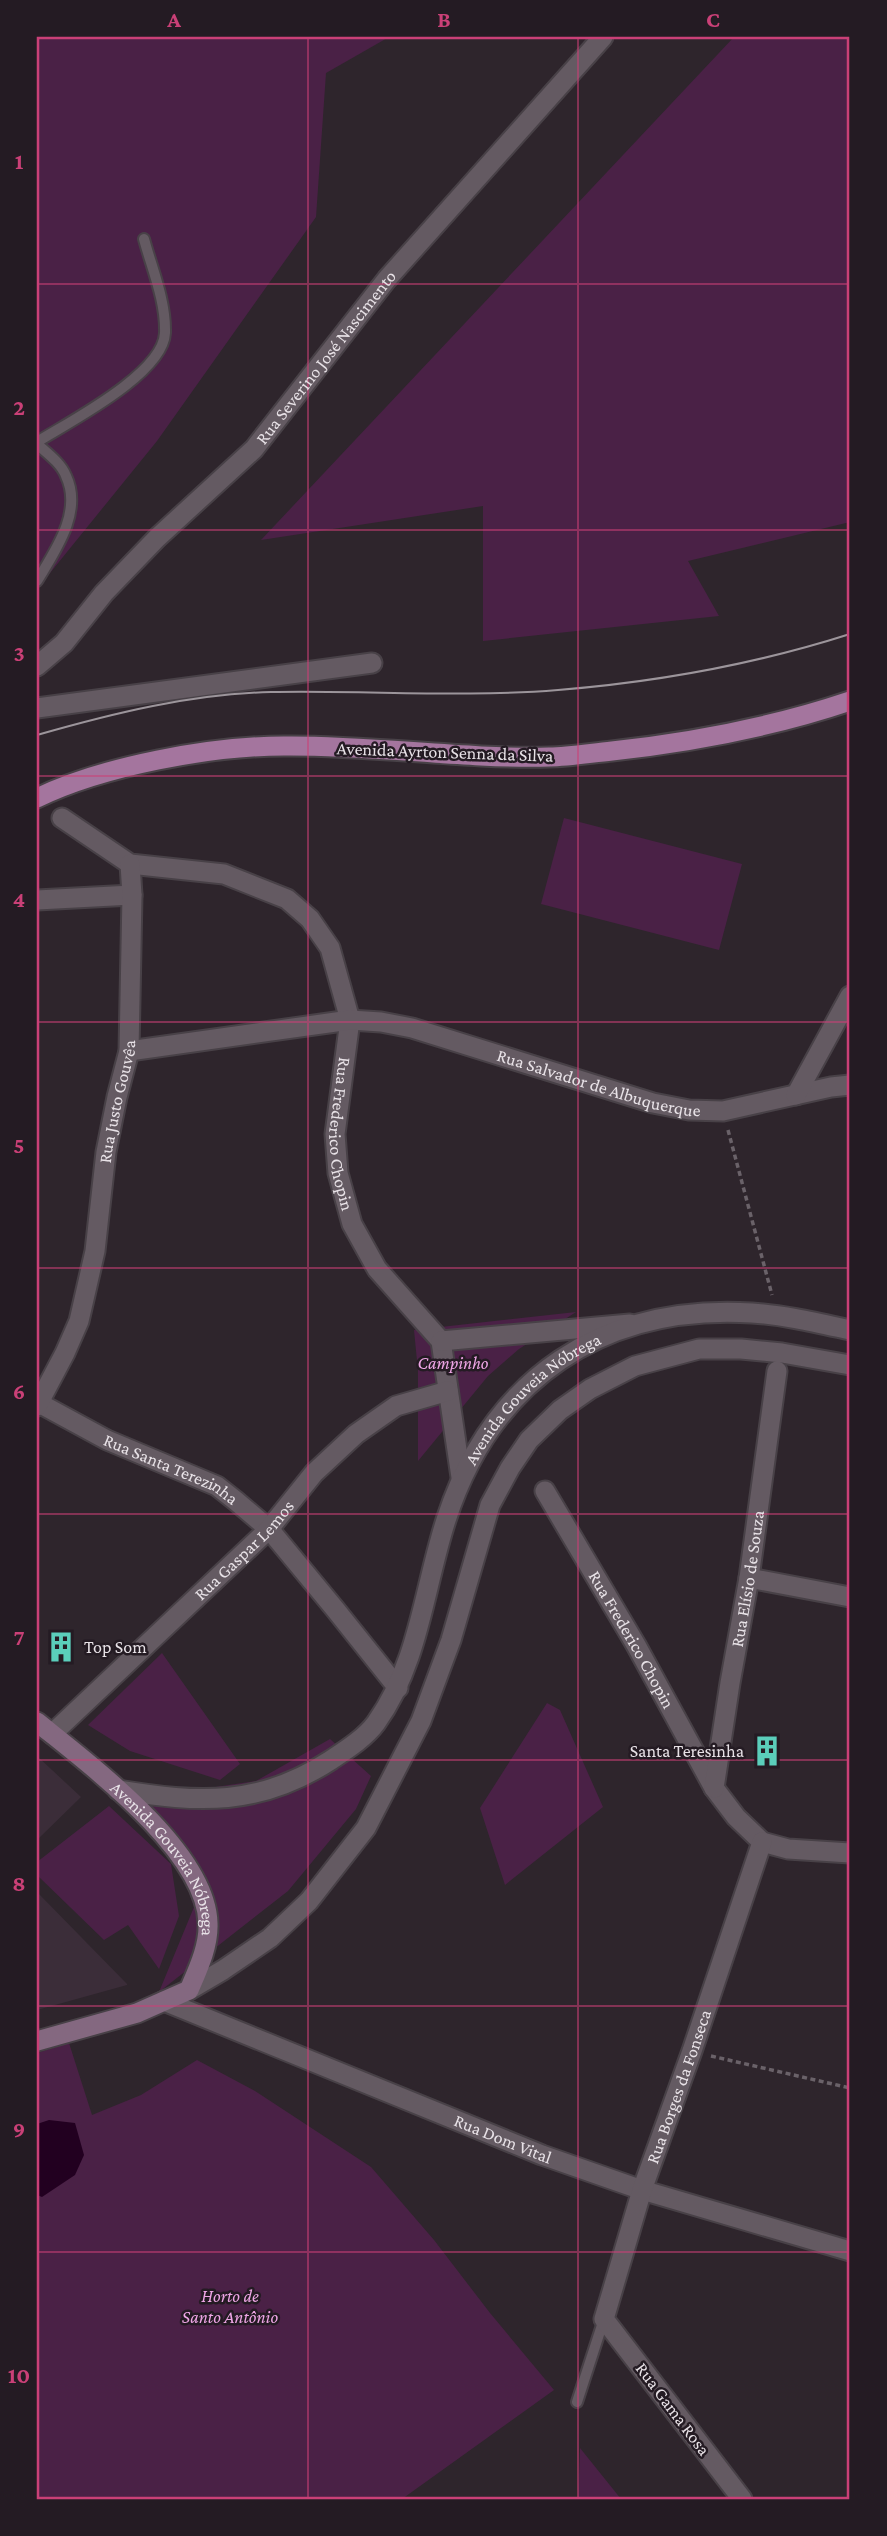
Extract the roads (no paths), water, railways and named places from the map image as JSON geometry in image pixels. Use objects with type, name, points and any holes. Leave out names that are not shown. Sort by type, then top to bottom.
[{"type":"main road","name":"Avenida Ayrton Senna da Silva","points":[[38,796],[140,765],[204,752],[288,746],[474,756],[551,757],[679,744],[806,716],[850,701]]},
{"type":"main road","points":[[44,1728],[118,1790]]},
{"type":"main road","name":"Avenida Gouveia Nóbrega","points":[[118,1790],[186,1861],[202,1898],[209,1921],[207,1941],[189,1990]]},
{"type":"main road","points":[[37,2041],[137,2013],[189,1990]]},
{"type":"street","name":"Rua Severino José Nascimento","points":[[37,666],[64,643],[103,593],[157,538],[254,449],[387,279],[603,37]]},
{"type":"street","points":[[37,708],[372,663]]},
{"type":"street","points":[[62,818],[130,864]]},
{"type":"street","name":"Rua Justo Gouvêa","points":[[37,1403],[65,1353],[79,1321],[89,1283],[100,1218],[106,1152],[129,1051],[132,895],[130,864]]},
{"type":"street","name":"Rua Frederico Chopin","points":[[130,864],[224,874],[286,899],[310,919],[330,948],[350,1020],[335,1134],[338,1172],[352,1224],[377,1269],[441,1341]]},
{"type":"street","points":[[37,901],[132,895]]},
{"type":"street","points":[[796,1095],[850,996]]},
{"type":"street","name":"Rua Salvador de Albuquerque","points":[[129,1051],[350,1020],[412,1028],[653,1103],[689,1110],[723,1111],[850,1085]]},
{"type":"street","name":"Avenida Gouveia Nóbrega","points":[[118,1790],[205,1800],[270,1791],[313,1772],[374,1726],[398,1688],[414,1643],[445,1522],[461,1477],[485,1434],[517,1395],[550,1366],[590,1342],[635,1323],[705,1313],[777,1315],[850,1330]]},
{"type":"street","points":[[461,1477],[441,1341],[635,1323]]},
{"type":"street","name":"Avenida Gouveia Nóbrega","points":[[189,1990],[270,1938],[309,1901],[366,1828],[421,1721],[451,1640],[490,1505],[528,1440],[560,1410],[590,1389],[635,1366],[699,1349],[782,1353],[850,1365]]},
{"type":"street","name":"Rua Elísio de Souza","points":[[715,1788],[749,1578],[777,1371]]},
{"type":"street","name":"Rua Gaspar Lemos","points":[[44,1728],[268,1529],[314,1474],[356,1434],[396,1406],[448,1391]]},
{"type":"street","name":"Rua Santa Terezinha","points":[[37,1403],[107,1440],[217,1486],[268,1529],[398,1688]]},
{"type":"street","name":"Rua Frederico Chopin","points":[[545,1491],[636,1645],[715,1788]]},
{"type":"street","points":[[749,1578],[850,1597]]},
{"type":"street","points":[[715,1788],[736,1817],[762,1842],[788,1849],[850,1853]]},
{"type":"street","name":"Rua Borges da Fonseca","points":[[604,2319],[642,2190],[762,1842]]},
{"type":"street","name":"Rua Dom Vital","points":[[164,2001],[542,2155],[642,2190],[850,2251]]},
{"type":"street","name":"Rua Gama Rosa","points":[[604,2319],[742,2499]]},
{"type":"lane","points":[[37,581],[67,527],[72,500],[66,475],[37,443],[138,377],[165,337],[163,309],[144,239]]},
{"type":"lane","name":"Rua Borges da Fonseca","points":[[577,2402],[604,2319]]},
{"type":"tram line","points":[[37,735],[153,706],[212,696],[271,692],[522,692],[632,682],[742,663],[850,634]]},
{"type":"place","name":"Top Som","points":[[61,1647]]},
{"type":"place","name":"Santa Teresinha","points":[[767,1751]]},
{"type":"park label","name":"Campinho","points":[[453,1363]]},
{"type":"park label","name":"Horto de Santo Antônio","points":[[230,2306]]}]
